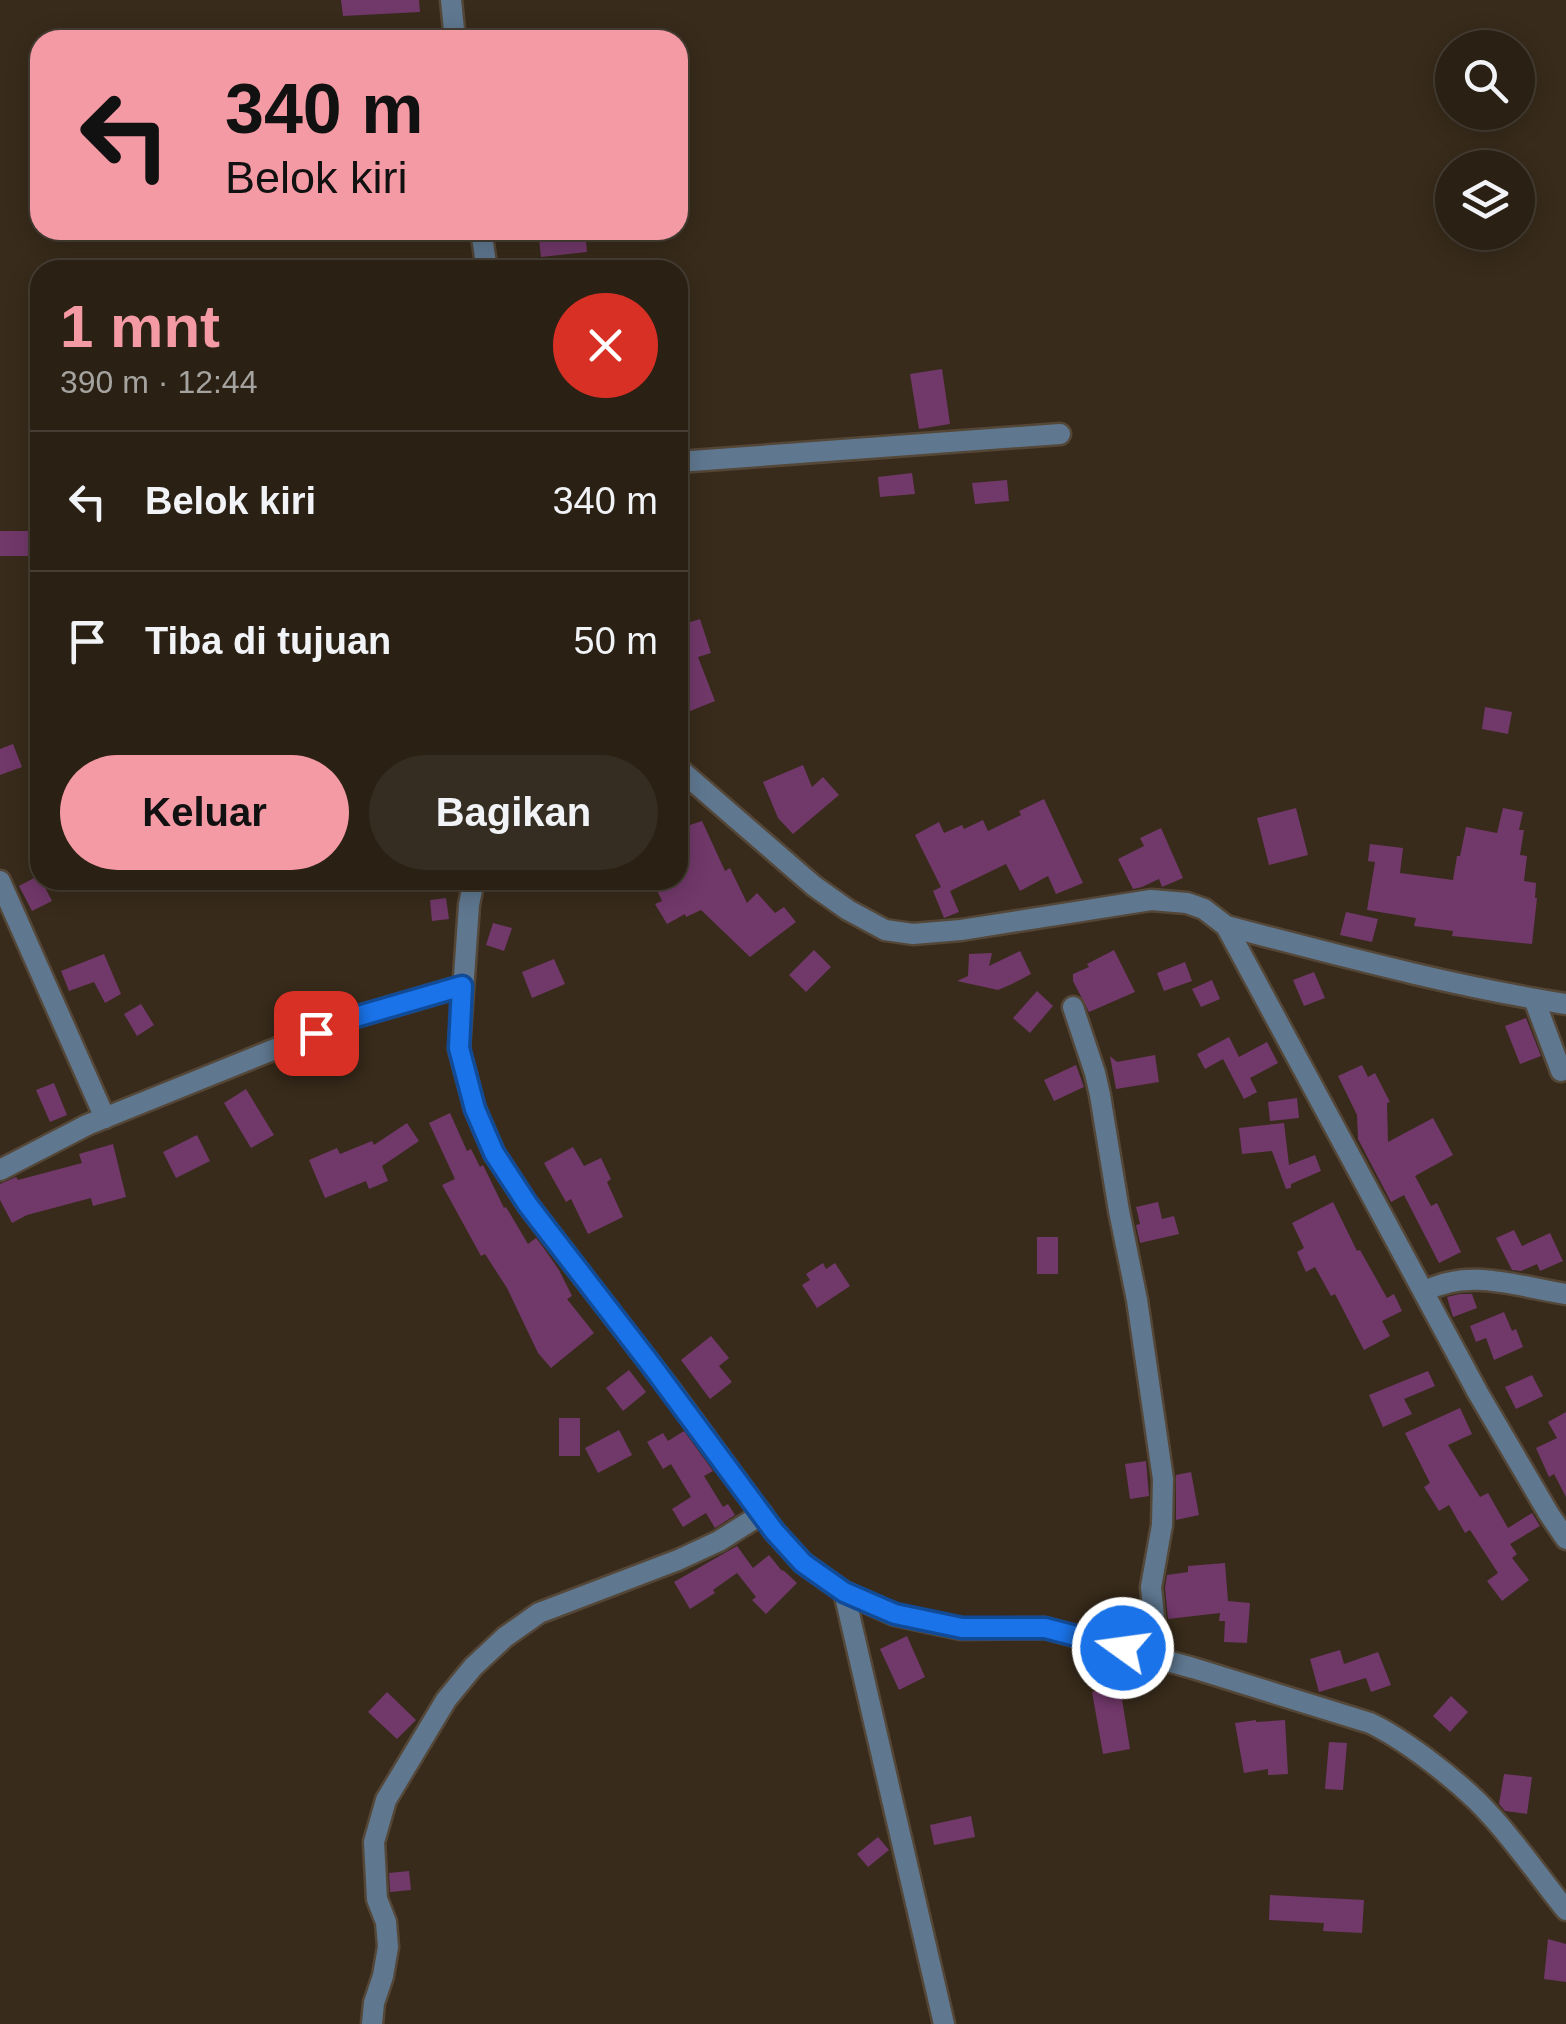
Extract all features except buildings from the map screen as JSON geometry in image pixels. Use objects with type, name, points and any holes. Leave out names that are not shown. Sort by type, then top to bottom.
[{"type":"street","points":[[451,0],[455,30]]},
{"type":"street","points":[[688,461],[1060,434]]},
{"type":"street","points":[[688,777],[814,886],[885,930],[913,934],[960,930],[1151,900],[1171,901],[1204,909],[1226,926],[1363,962],[1566,1004]]},
{"type":"street","points":[[0,880],[105,1118]]},
{"type":"street","points":[[472,890],[459,1048],[475,1109],[494,1153],[528,1205],[803,1563],[844,1592],[895,1614],[962,1628],[1045,1628],[1329,1709],[1390,1732],[1476,1800],[1566,1910]]},
{"type":"street","points":[[1226,926],[1478,1393],[1566,1538]]},
{"type":"street","points":[[0,1170],[105,1118],[352,1018],[462,986]]},
{"type":"street","points":[[1534,999],[1561,1071]]},
{"type":"street","points":[[1073,1008],[1100,1095],[1156,1415],[1163,1478],[1162,1526],[1151,1587],[1158,1658]]},
{"type":"street","points":[[1424,1292],[1448,1280],[1473,1279],[1566,1294]]},
{"type":"street","points":[[372,2024],[388,1947],[374,1873],[374,1842],[386,1800],[455,1689],[494,1647],[539,1613],[678,1560],[762,1514]]},
{"type":"street","points":[[844,1592],[944,2024]]},
{"type":"route","points":[[316,1033],[352,1018],[462,986],[459,1048],[475,1109],[494,1153],[528,1205],[774,1531],[803,1563],[844,1592],[895,1614],[962,1628],[1045,1628],[1123,1648]]}]
